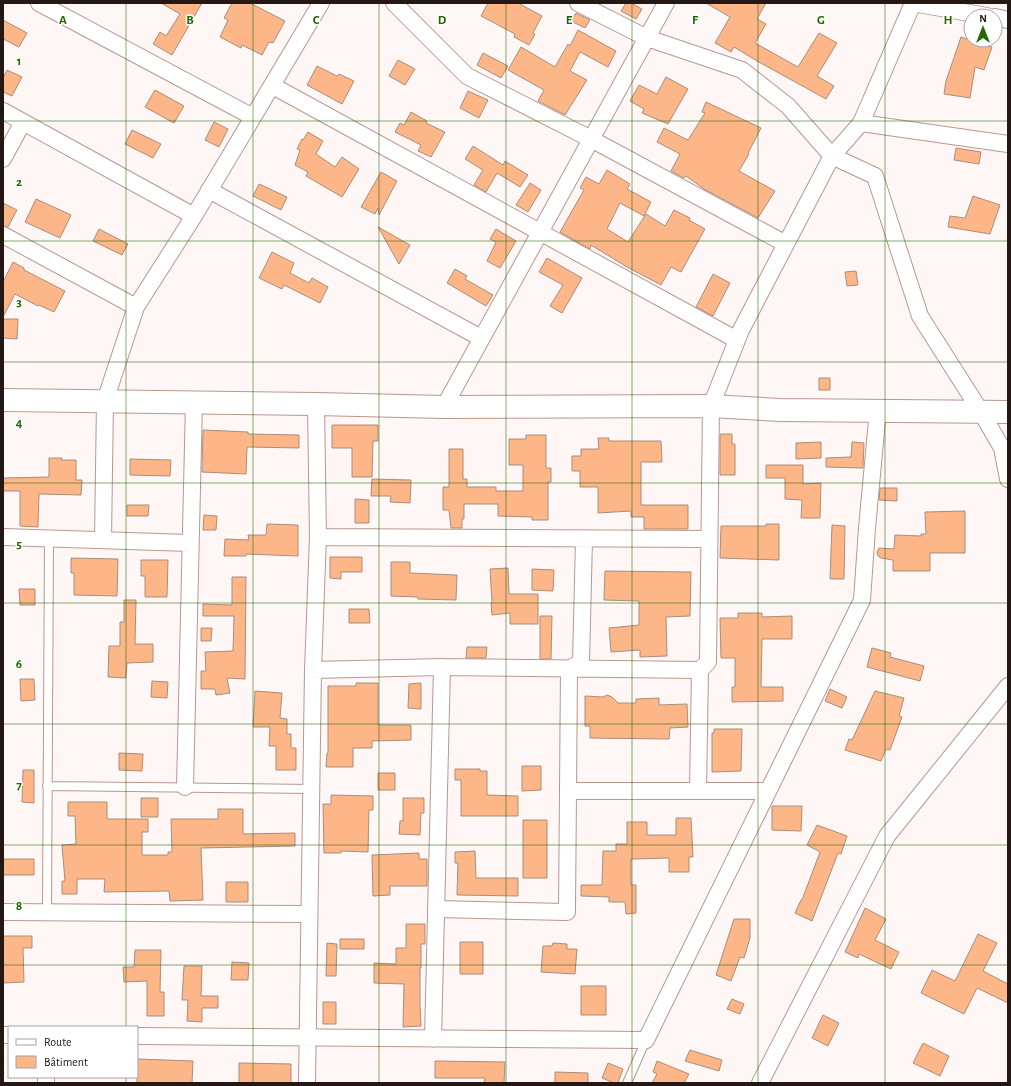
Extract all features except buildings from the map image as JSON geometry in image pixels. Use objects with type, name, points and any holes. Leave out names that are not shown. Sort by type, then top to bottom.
[{"type":"street","points":[[39,3],[253,117]]},
{"type":"street","points":[[103,540],[105,401],[136,307],[194,216],[273,86],[321,3]]},
{"type":"street","points":[[394,3],[467,76],[591,139],[786,244]]},
{"type":"street","points":[[578,3],[647,38],[742,70],[788,106],[832,156],[876,176],[920,316],[1002,448],[1008,479]]},
{"type":"street","points":[[444,407],[666,3]]},
{"type":"street","points":[[698,790],[700,670],[708,662],[711,406],[737,340],[832,156],[861,123],[912,3],[963,12]]},
{"type":"street","points":[[273,86],[737,340]]},
{"type":"street","points":[[3,111],[194,216]]},
{"type":"street","points":[[3,159],[23,122]]},
{"type":"street","points":[[861,123],[1008,144]]},
{"type":"street","points":[[209,190],[481,338]]},
{"type":"street","points":[[3,235],[136,307]]},
{"type":"street","points":[[3,400],[444,407],[711,406],[780,410],[1008,412]]},
{"type":"street","points":[[185,787],[194,402]]},
{"type":"street","points":[[307,1083],[313,670],[318,537],[316,404]]},
{"type":"street","points":[[138,1036],[646,1040],[862,600],[878,410]]},
{"type":"street","points":[[3,537],[190,543]]},
{"type":"street","points":[[318,537],[709,539]]},
{"type":"street","points":[[569,669],[581,662],[584,539]]},
{"type":"street","points":[[313,670],[442,667],[700,670]]},
{"type":"street","points":[[433,1039],[442,667]]},
{"type":"street","points":[[436,909],[567,912],[569,669]]},
{"type":"street","points":[[760,1083],[887,836],[1008,686]]},
{"type":"street","points":[[568,791],[768,791]]},
{"type":"street","points":[[3,912],[309,914]]},
{"type":"lane","points":[[47,912],[49,538]]},
{"type":"lane","points":[[47,786],[311,789]]},
{"type":"lane","points":[[627,1083],[646,1040]]}]
